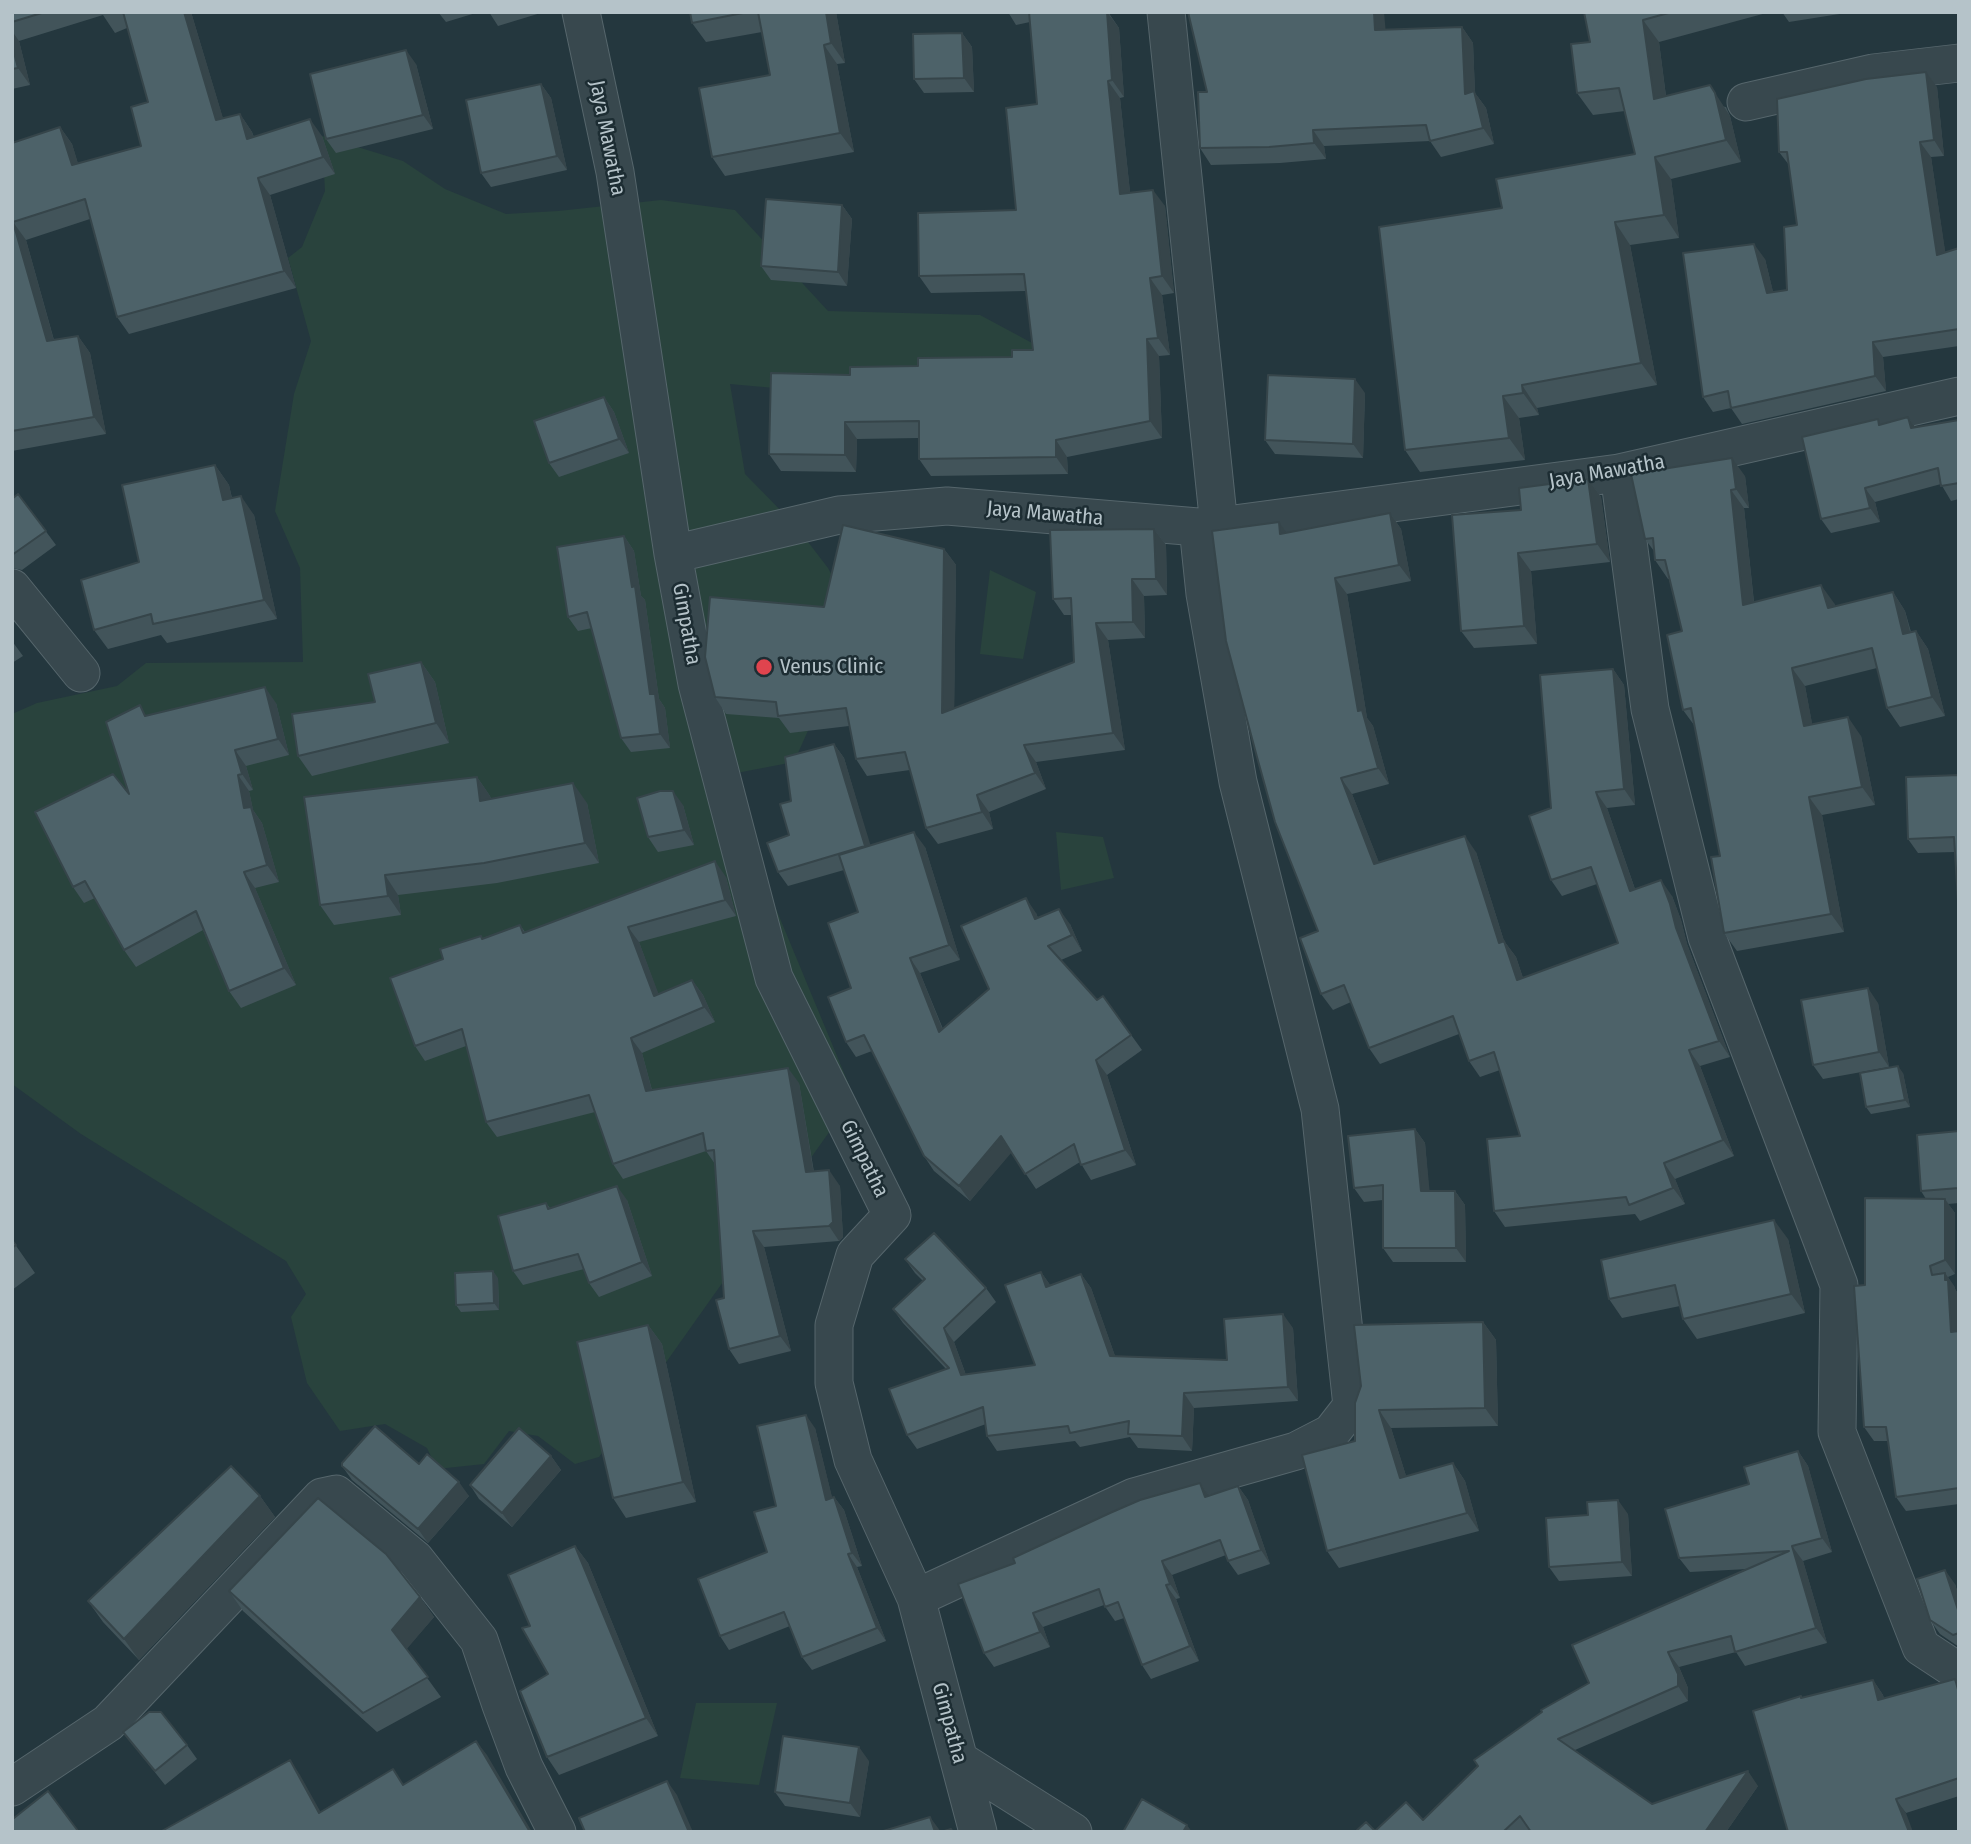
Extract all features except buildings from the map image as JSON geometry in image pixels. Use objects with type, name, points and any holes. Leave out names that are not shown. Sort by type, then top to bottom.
[{"type":"street","name":"Jaya Mawatha","points":[[581,12],[615,172],[673,554],[838,515],[947,506],[1208,526],[1619,473],[1959,396]]},
{"type":"street","points":[[916,1598],[1133,1497],[1296,1451],[1331,1433],[1352,1406],[1320,1110],[1238,782],[1205,594],[1208,526],[1166,12]]},
{"type":"street","points":[[1746,102],[1873,73],[1959,63]]},
{"type":"street","points":[[1619,473],[1650,709],[1707,937],[1839,1286],[1838,1432],[1921,1647],[1959,1672]]},
{"type":"street","name":"Gimpatha","points":[[673,554],[697,684],[774,978],[892,1215],[855,1255],[834,1325],[834,1383],[853,1460],[916,1598],[978,1832]]},
{"type":"street","points":[[12,588],[81,673]]},
{"type":"street","points":[[12,1787],[108,1723],[322,1497],[336,1494],[415,1559],[480,1640],[524,1767],[557,1832]]},
{"type":"street","points":[[960,1760],[1073,1832]]},
{"type":"green space","points":[[322,136],[403,161],[445,189],[506,214],[661,200],[735,210],[828,311],[980,315],[1047,351],[1005,372],[808,391],[730,384],[745,474],[795,525],[828,568],[857,621],[794,762],[721,776],[854,1097],[599,1457],[575,1464],[538,1436],[509,1431],[484,1464],[437,1469],[427,1448],[385,1424],[340,1431],[307,1383],[291,1317],[306,1294],[286,1261],[81,1134],[12,1084],[12,714],[37,703],[117,686],[146,663],[303,662],[300,568],[275,511],[294,394],[311,341],[288,258],[302,247],[325,191]]},
{"type":"green space","points":[[990,570],[1036,592],[1023,659],[980,654]]},
{"type":"green space","points":[[1056,832],[1103,837],[1114,878],[1061,890]]},
{"type":"green space","points":[[696,1703],[777,1703],[759,1785],[680,1778]]},
{"type":"place","name":"Venus Clinic","points":[[764,667]]}]
